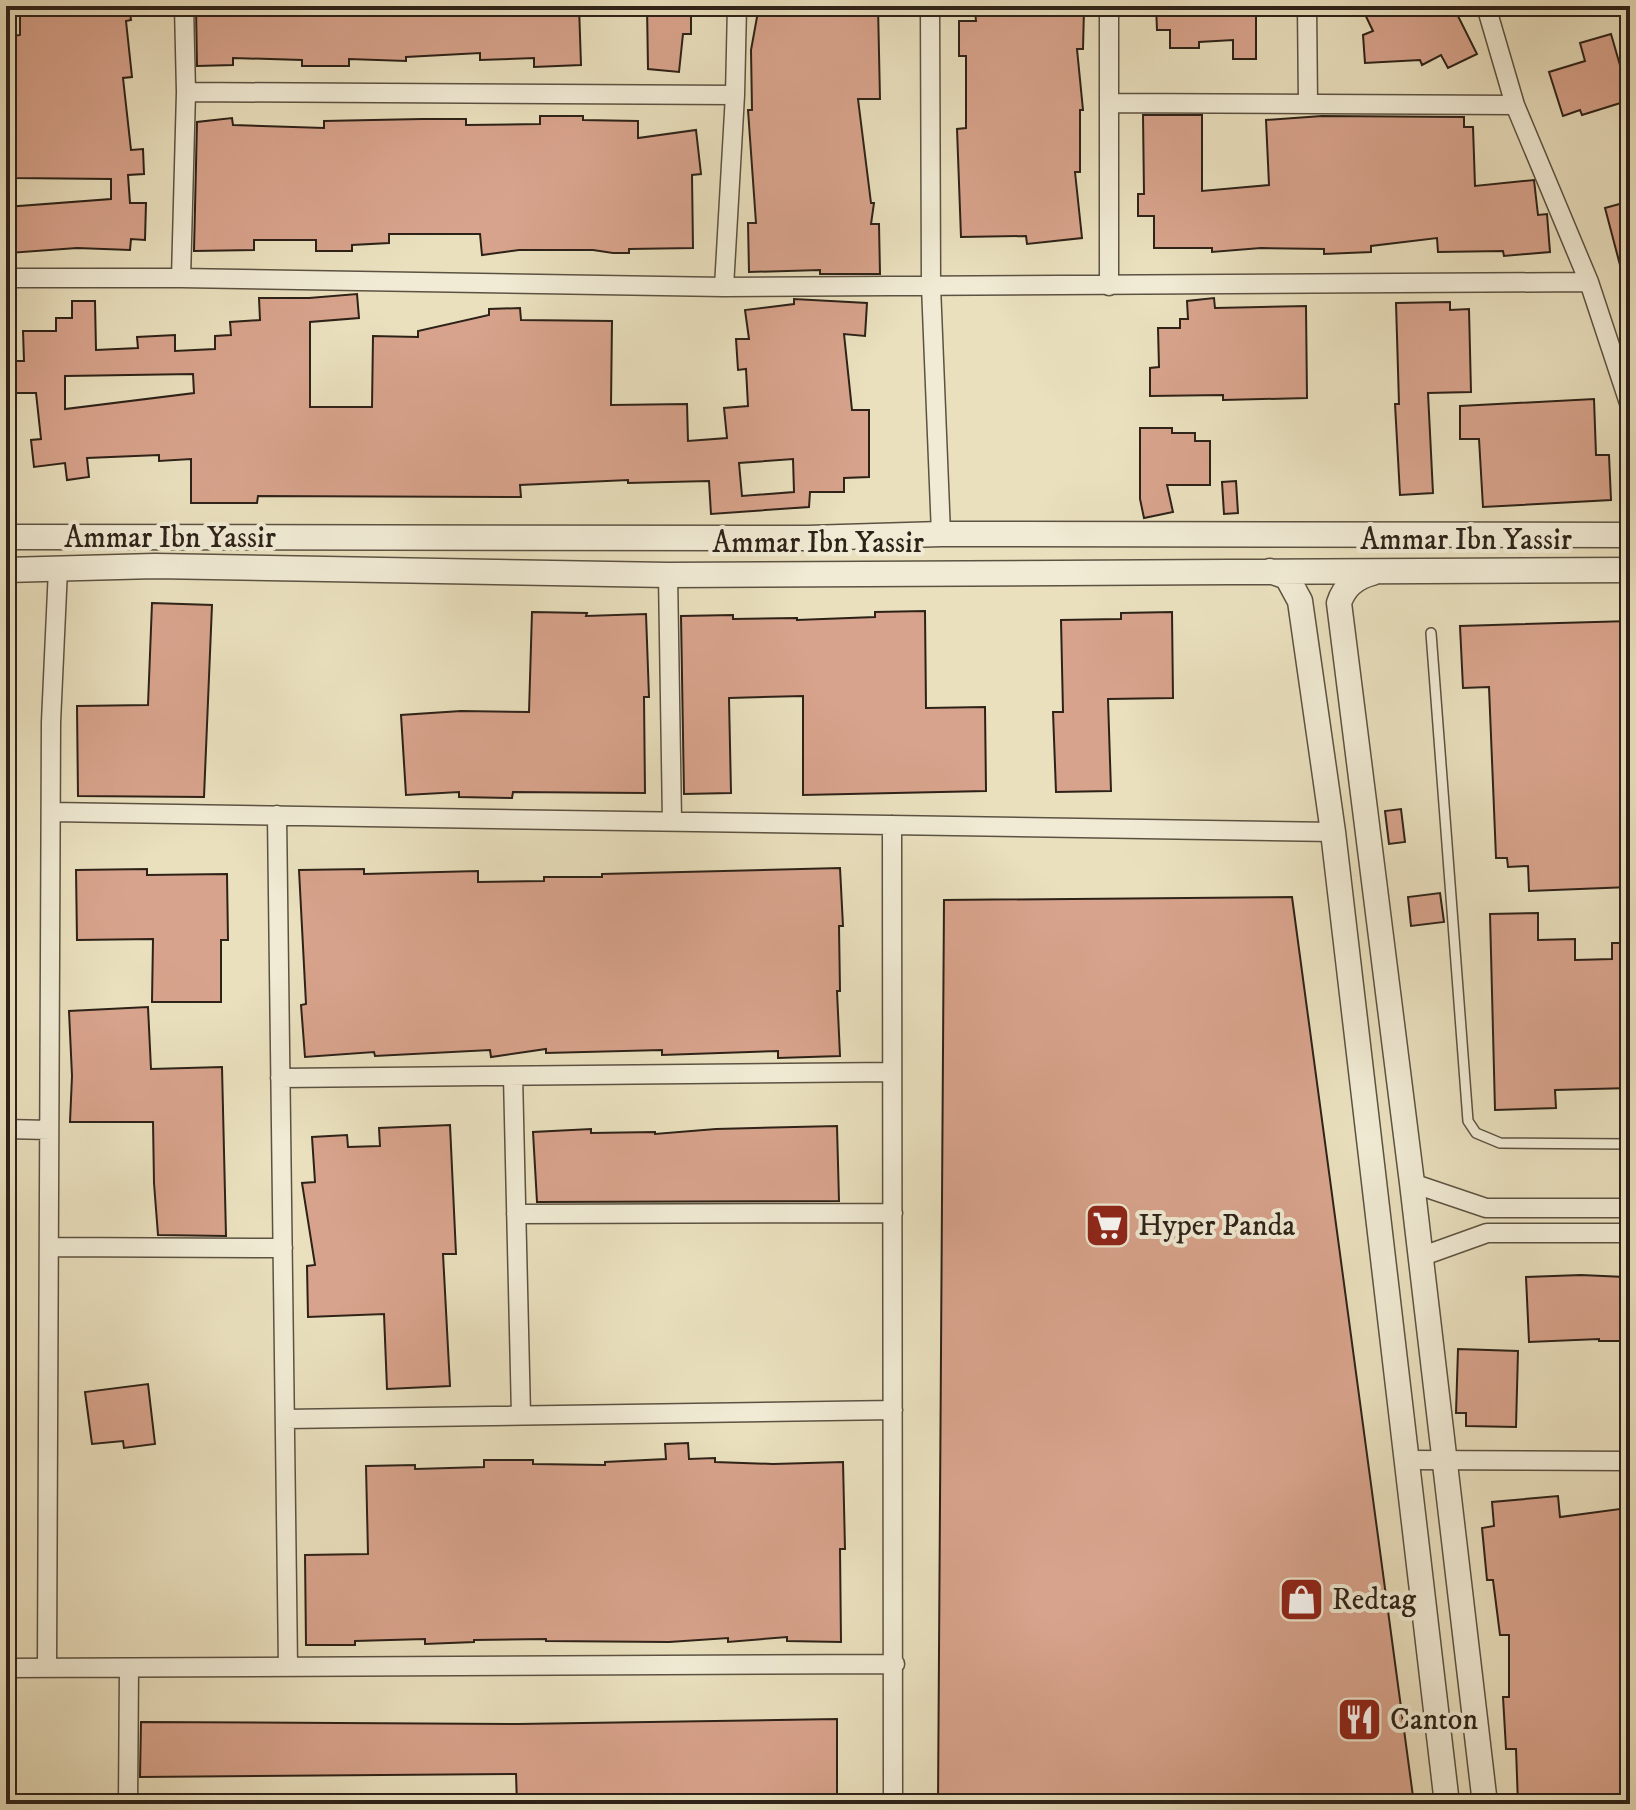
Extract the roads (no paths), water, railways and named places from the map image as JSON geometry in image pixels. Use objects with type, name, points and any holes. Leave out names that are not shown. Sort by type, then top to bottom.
[{"type":"street","points":[[181,278],[186,92],[184,6]]},
{"type":"street","points":[[724,287],[737,6]]},
{"type":"street","points":[[930,6],[931,286],[941,534]]},
{"type":"street","points":[[1109,6],[1109,286]]},
{"type":"street","points":[[1307,6],[1308,104]]},
{"type":"street","points":[[1486,6],[1515,105],[1589,282],[1630,406]]},
{"type":"street","points":[[186,92],[735,95]]},
{"type":"street","points":[[1109,103],[1515,105]]},
{"type":"street","points":[[6,278],[724,287],[1589,282]]},
{"type":"street","name":"Ammar Ibn Yassir","points":[[6,537],[1630,535]]},
{"type":"street","points":[[1483,571],[1558,556],[1630,556]]},
{"type":"street","name":"Ammar Ibn Yassir","points":[[6,570],[155,566],[668,575],[1630,570]]},
{"type":"street","points":[[47,1668],[51,722],[58,569]]},
{"type":"street","points":[[1268,570],[1287,577],[1300,601],[1333,832],[1447,1804]]},
{"type":"street","points":[[1379,572],[1351,583],[1342,593],[1339,603],[1412,1183],[1485,1804]]},
{"type":"street","points":[[668,575],[672,821]]},
{"type":"street","points":[[51,812],[1333,832]]},
{"type":"street","points":[[277,815],[288,1667]]},
{"type":"street","points":[[892,825],[893,1804]]},
{"type":"street","points":[[280,1078],[892,1072]]},
{"type":"street","points":[[513,1076],[521,1415]]},
{"type":"street","points":[[6,1129],[49,1130]]},
{"type":"street","points":[[1412,1183],[1486,1208],[1630,1208]]},
{"type":"street","points":[[516,1214],[893,1213]]},
{"type":"street","points":[[1420,1257],[1487,1233],[1630,1233]]},
{"type":"street","points":[[49,1247],[283,1248]]},
{"type":"street","points":[[285,1419],[893,1410]]},
{"type":"street","points":[[1406,1460],[1630,1461]]},
{"type":"street","points":[[6,1668],[895,1664]]},
{"type":"street","points":[[128,1804],[129,1668]]},
{"type":"lane","points":[[1431,633],[1468,1121],[1476,1133],[1500,1143],[1630,1144]]},
{"type":"place","name":"Hyper Panda","points":[[1107,1225]]},
{"type":"place","name":"Redtag","points":[[1301,1599]]},
{"type":"place","name":"Canton","points":[[1359,1719]]}]
